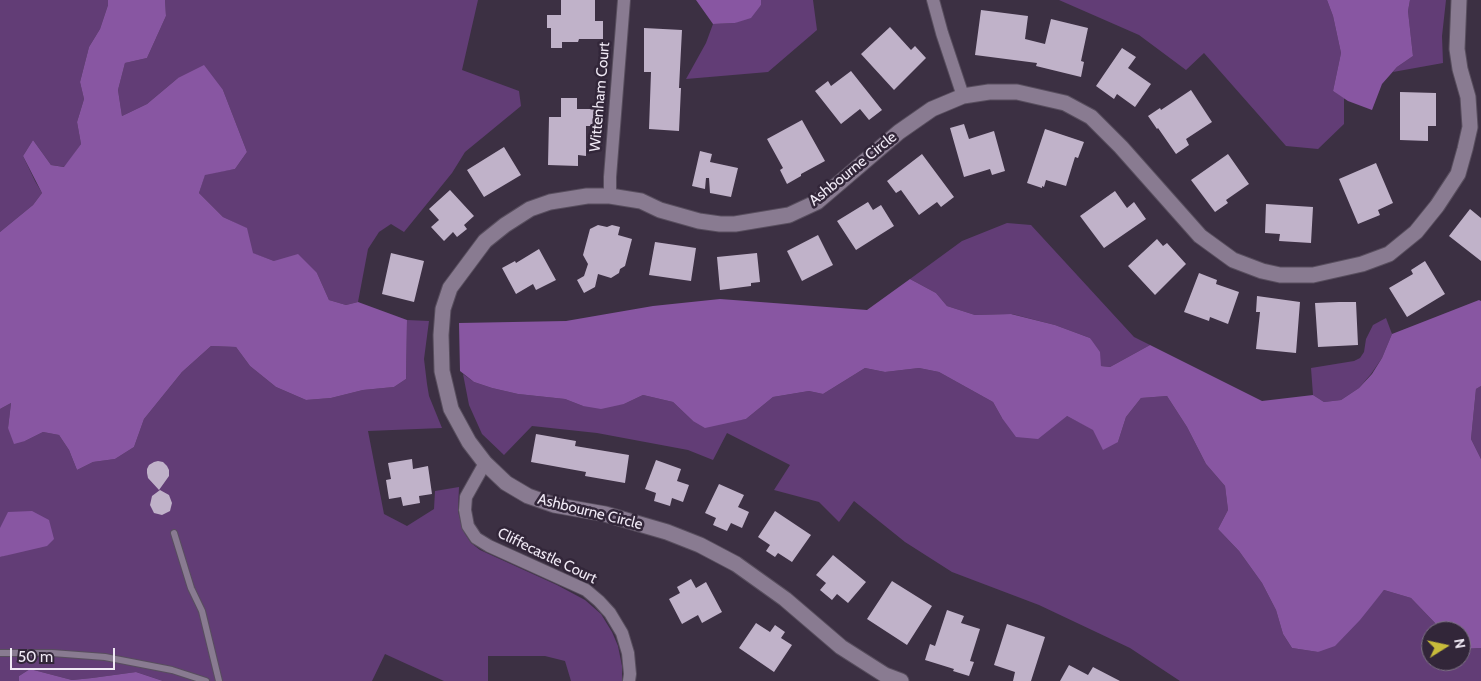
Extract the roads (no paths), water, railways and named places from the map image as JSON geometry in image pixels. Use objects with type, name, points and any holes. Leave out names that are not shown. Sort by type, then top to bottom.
[{"type":"street","name":"Wittenham Court","points":[[610,196],[624,0]]},
{"type":"street","points":[[933,0],[963,96]]},
{"type":"street","name":"Ashbourne Circle","points":[[901,681],[885,675],[841,646],[785,599],[729,560],[667,532],[605,514],[554,505],[528,496],[506,484],[485,463],[469,442],[451,409],[442,371],[441,335],[443,309],[450,288],[485,241],[530,209],[550,202],[587,196],[610,196],[641,201],[660,210],[699,221],[720,224],[735,224],[789,216],[816,202],[899,132],[932,109],[963,96],[989,92],[1018,92],[1065,103],[1091,118],[1121,147],[1200,236],[1233,260],[1262,271],[1280,275],[1313,275],[1362,264],[1389,254],[1416,232],[1437,206],[1458,174],[1470,127],[1468,97],[1460,69],[1457,49],[1460,0]]},
{"type":"street","name":"Cliffecastle Court","points":[[485,463],[466,497],[465,510],[468,526],[476,538],[488,546],[586,590],[599,601],[610,613],[622,634],[628,653],[629,681]]},
{"type":"lane","points":[[174,533],[191,588],[202,612],[219,681]]},
{"type":"lane","points":[[0,653],[52,653],[105,657],[172,670],[206,681]]}]
